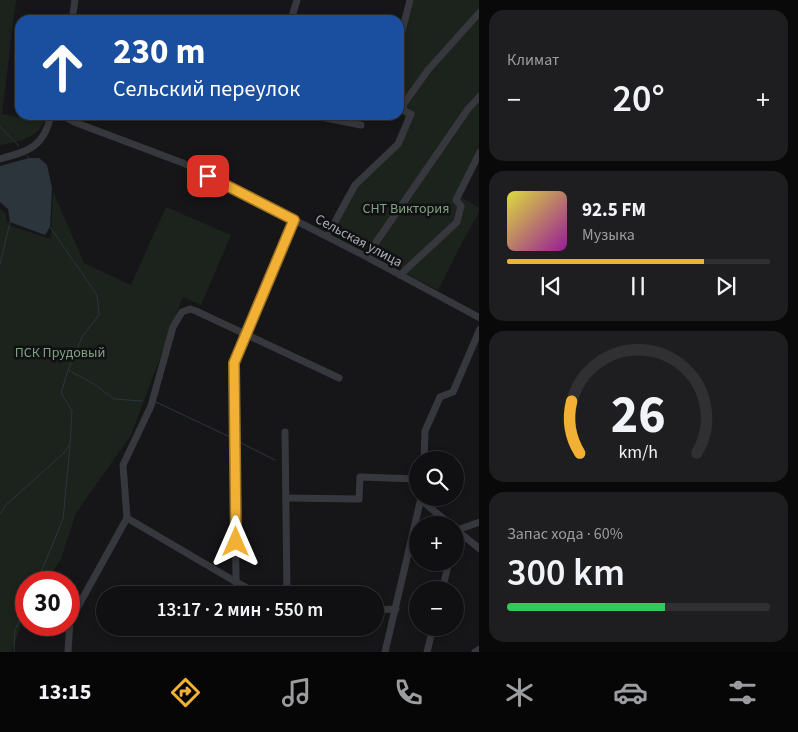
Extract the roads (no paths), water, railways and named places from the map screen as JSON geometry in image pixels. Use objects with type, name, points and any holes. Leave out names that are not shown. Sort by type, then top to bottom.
[{"type":"street","points":[[73,15],[75,0]]},
{"type":"street","points":[[292,15],[297,0]]},
{"type":"street","points":[[404,23],[410,0]]},
{"type":"street","points":[[404,104],[428,70],[479,12]]},
{"type":"street","points":[[370,251],[468,109],[479,96]]},
{"type":"street","points":[[330,231],[355,185],[398,144],[411,114],[404,112]]},
{"type":"street","points":[[0,159],[26,152],[38,144],[45,135],[50,120]]},
{"type":"street","name":"Сельская улица","points":[[70,120],[183,163],[479,318]]},
{"type":"street","points":[[336,120],[361,125]]},
{"type":"street","points":[[400,275],[458,222],[461,206],[456,200],[479,152]]},
{"type":"street","points":[[236,582],[234,363],[294,220]]},
{"type":"street","points":[[68,652],[70,621],[127,518],[123,465],[151,406],[173,327],[182,312],[190,309],[339,378]]},
{"type":"street","points":[[424,451],[425,431],[440,397],[453,392],[479,329]]},
{"type":"street","points":[[285,432],[287,586]]},
{"type":"street","points":[[286,498],[359,498],[360,477],[409,479]]},
{"type":"street","points":[[385,652],[419,506]]},
{"type":"street","points":[[428,506],[439,516]]},
{"type":"street","points":[[127,518],[244,586]]},
{"type":"street","points":[[464,527],[479,522]]},
{"type":"street","points":[[464,538],[479,549]]},
{"type":"street","points":[[384,610],[396,609]]},
{"type":"street","points":[[427,652],[431,636]]},
{"type":"street","points":[[475,652],[479,649]]},
{"type":"waterway","points":[[0,127],[19,146]]},
{"type":"waterway","points":[[0,264],[10,222]]},
{"type":"waterway","points":[[0,514],[7,504],[64,453],[70,444],[72,411],[61,393],[68,370],[82,337],[99,315],[97,295],[50,227]]},
{"type":"waterway","points":[[68,370],[94,384],[114,399],[142,401]]},
{"type":"waterway","points":[[156,402],[232,438]]},
{"type":"waterway","points":[[239,442],[275,460]]},
{"type":"waterway","points":[[42,571],[63,519],[70,446]]},
{"type":"waterway","points":[[14,652],[15,630]]},
{"type":"park label","name":"СНТ Виктория","points":[[406,208]]},
{"type":"park label","name":"ПСК Прудовый","points":[[60,352]]}]
